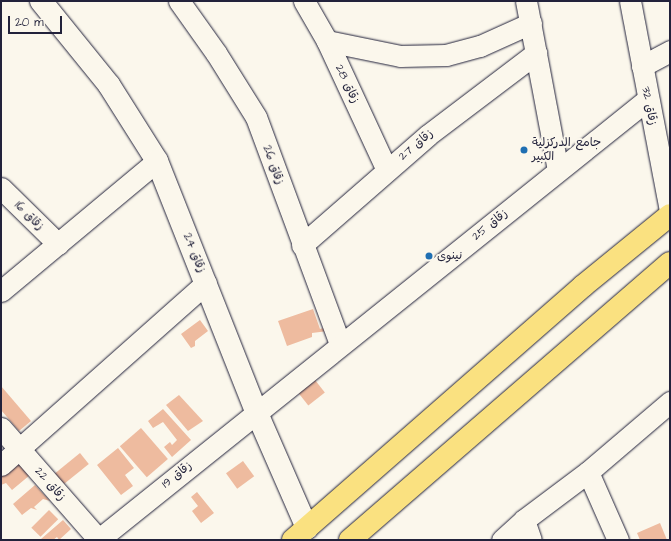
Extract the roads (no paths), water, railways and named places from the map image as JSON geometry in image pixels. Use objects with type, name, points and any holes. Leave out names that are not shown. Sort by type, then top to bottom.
[{"type":"main road","points":[[300,534],[582,286],[670,215]]},
{"type":"main road","points":[[350,540],[670,263]]},
{"type":"street","name":"زقاق 24","points":[[41,1],[109,85],[157,161],[256,411],[300,534]]},
{"type":"street","name":"زقاق 26","points":[[179,1],[216,53],[256,117],[302,245],[340,344]]},
{"type":"street","name":"زقاق 28","points":[[304,1],[327,41],[387,170]]},
{"type":"street","points":[[526,1],[558,170]]},
{"type":"street","name":"زقاق 32","points":[[630,1],[670,211]]},
{"type":"street","points":[[327,41],[400,56],[446,55],[480,46],[531,23]]},
{"type":"street","points":[[642,66],[670,51]]},
{"type":"street","name":"زقاق 27","points":[[302,245],[428,135],[536,53]]},
{"type":"street","name":"زقاق 25","points":[[256,411],[648,99]]},
{"type":"street","points":[[1,291],[157,161]]},
{"type":"street","name":"زقاق 16","points":[[1,188],[58,244]]},
{"type":"street","points":[[1,465],[206,283]]},
{"type":"street","name":"زقاق 19","points":[[99,540],[256,411]]},
{"type":"street","points":[[502,540],[524,520],[667,412]]},
{"type":"street","name":"زقاق 22","points":[[1,428],[99,540]]},
{"type":"street","points":[[588,472],[618,540]]},
{"type":"street","points":[[524,520],[530,540]]},
{"type":"place","name":"جامع الدركزلية الكبير","points":[[524,150]]},
{"type":"place","name":"نينوى","points":[[429,256]]}]
